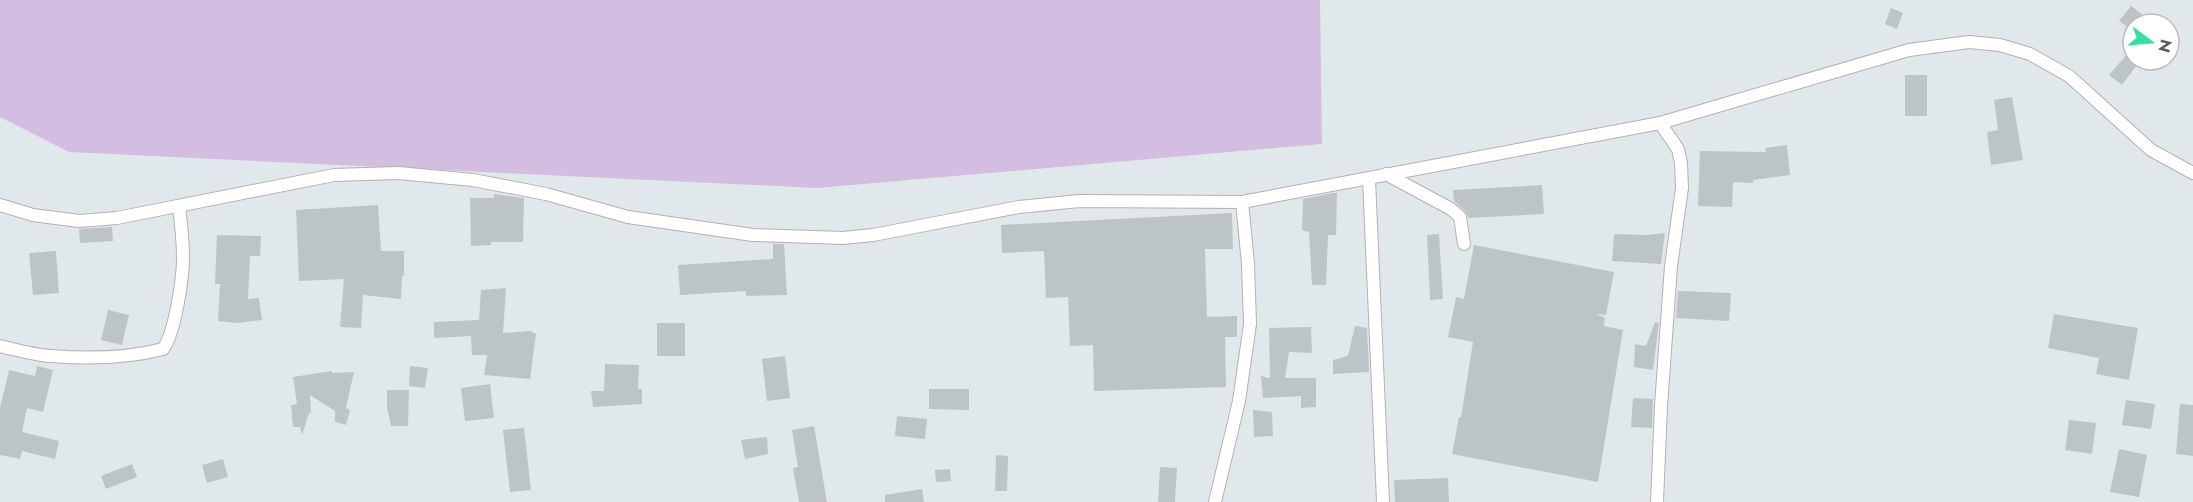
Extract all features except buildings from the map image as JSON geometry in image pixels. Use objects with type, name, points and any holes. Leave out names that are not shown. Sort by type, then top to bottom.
[{"type":"street","points":[[0,205],[33,215],[80,221],[117,218],[334,175],[398,172],[473,180],[546,194],[628,217],[753,235],[843,238],[873,236],[1019,207],[1079,201],[1242,202],[1660,123],[1909,50],[1969,42],[2000,45],[2030,54],[2069,76],[2151,150],[2193,173]]},
{"type":"street","points":[[1657,502],[1671,266],[1682,188],[1678,148],[1660,123]]},
{"type":"street","points":[[1386,174],[1451,209],[1460,217],[1464,243]]},
{"type":"street","points":[[1369,179],[1383,502]]},
{"type":"street","points":[[1215,502],[1239,401],[1250,324],[1248,264],[1242,202]]},
{"type":"street","points":[[0,346],[49,357],[100,357],[164,349],[174,326],[183,260],[179,206]]},
{"type":"shaded area","points":[[0,0],[1320,0],[1322,144],[817,188],[69,152],[0,117]]}]
